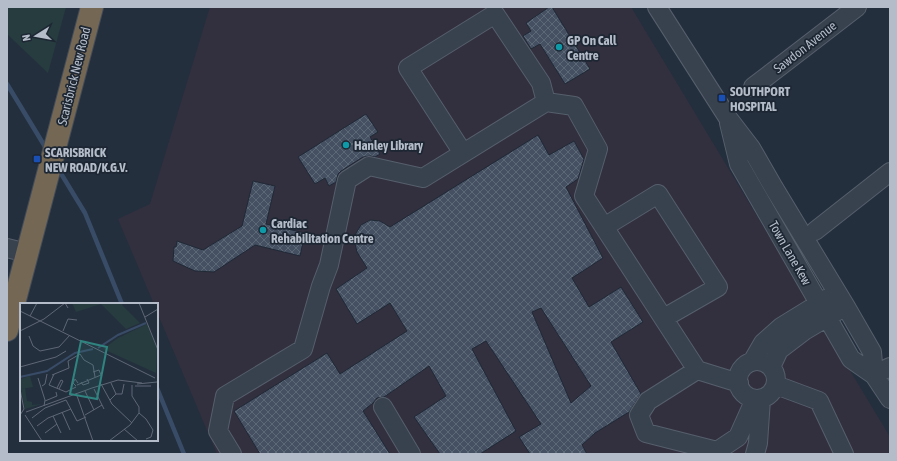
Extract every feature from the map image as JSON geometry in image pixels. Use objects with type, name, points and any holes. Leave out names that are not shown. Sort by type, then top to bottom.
[{"type":"highway","name":"Scarisbrick New Road","points":[[7,330],[17,250],[43,193],[92,7]]},
{"type":"street","name":"Town Lane Kew","points":[[657,7],[728,118],[751,148],[872,352],[874,375]]},
{"type":"street","name":"Sawdon Avenue","points":[[753,87],[857,7]]},
{"type":"street","points":[[463,153],[408,68],[495,14],[541,83],[546,102]]},
{"type":"street","points":[[232,454],[218,431],[225,396],[303,349],[321,286],[329,265],[346,180],[369,166],[423,178],[546,102],[574,106],[598,149],[584,196],[697,370],[739,383]]},
{"type":"street","name":"Town Lane Kew","points":[[728,118],[739,164],[851,359],[874,375],[890,399]]},
{"type":"street","points":[[815,232],[890,172]]},
{"type":"street","points":[[604,227],[658,194],[718,287],[664,318]]},
{"type":"street","points":[[752,362],[765,363],[771,367],[774,372],[776,385],[773,391],[767,396],[758,399],[745,394],[741,389],[739,383],[741,370],[752,362],[763,344],[781,327],[823,310],[841,300]]},
{"type":"street","points":[[771,367],[779,350],[804,331],[823,310]]},
{"type":"street","points":[[874,375],[890,366]]},
{"type":"street","points":[[697,370],[648,401],[639,415],[646,433],[717,451],[738,438],[758,399]]},
{"type":"street","points":[[776,385],[819,401],[844,454]]},
{"type":"street","points":[[755,454],[758,443],[758,399]]},
{"type":"street","points":[[383,407],[411,454]]},
{"type":"shaded area","points":[[210,7],[631,7],[890,437],[890,454],[217,454],[158,314],[158,303],[154,303],[118,219],[150,204]]},
{"type":"green space","points":[[7,7],[66,7],[48,73],[7,34]]},
{"type":"building","name":"GP On Call Centre","points":[[549,7],[552,7],[590,69],[565,84],[540,44],[531,49],[523,36],[531,31],[526,23]]},
{"type":"building","name":"Hanley Library","points":[[366,114],[378,132],[370,137],[380,154],[375,157],[363,157],[341,171],[338,174],[336,182],[329,186],[325,178],[315,184],[298,157]]},
{"type":"building","points":[[538,135],[549,155],[574,141],[584,159],[578,179],[566,187],[603,258],[572,278],[589,307],[621,287],[643,322],[611,342],[641,394],[629,412],[595,433],[582,445],[587,454],[530,454],[519,437],[541,424],[486,341],[472,349],[516,431],[480,454],[440,454],[414,417],[446,396],[429,366],[384,397],[377,398],[363,411],[390,454],[260,454],[234,411],[327,353],[340,374],[407,331],[390,303],[357,324],[336,289],[367,268],[357,252],[354,240],[361,225],[370,220],[380,221],[390,227]],"holes":[[[541,308],[591,386],[571,403],[532,312]]]},
{"type":"building","name":"Cardiac Rehabilitation Centre","points":[[253,181],[275,186],[266,224],[305,233],[300,256],[255,245],[214,272],[195,271],[173,261],[174,247],[176,247],[177,241],[203,250],[242,226]]},
{"type":"waterway","points":[[7,84],[47,150]]},
{"type":"waterway","points":[[57,167],[85,213],[122,303]]},
{"type":"waterway","points":[[158,390],[184,454]]},
{"type":"place","name":"GP On Call Centre","points":[[559,47]]},
{"type":"place","name":"SOUTHPORT HOSPITAL","points":[[722,98]]},
{"type":"place","name":"Hanley Library","points":[[346,145]]},
{"type":"place","name":"SCARISBRICK NEW ROAD/K.G.V.","points":[[37,159]]},
{"type":"place","name":"Cardiac Rehabilitation Centre","points":[[263,230]]}]
